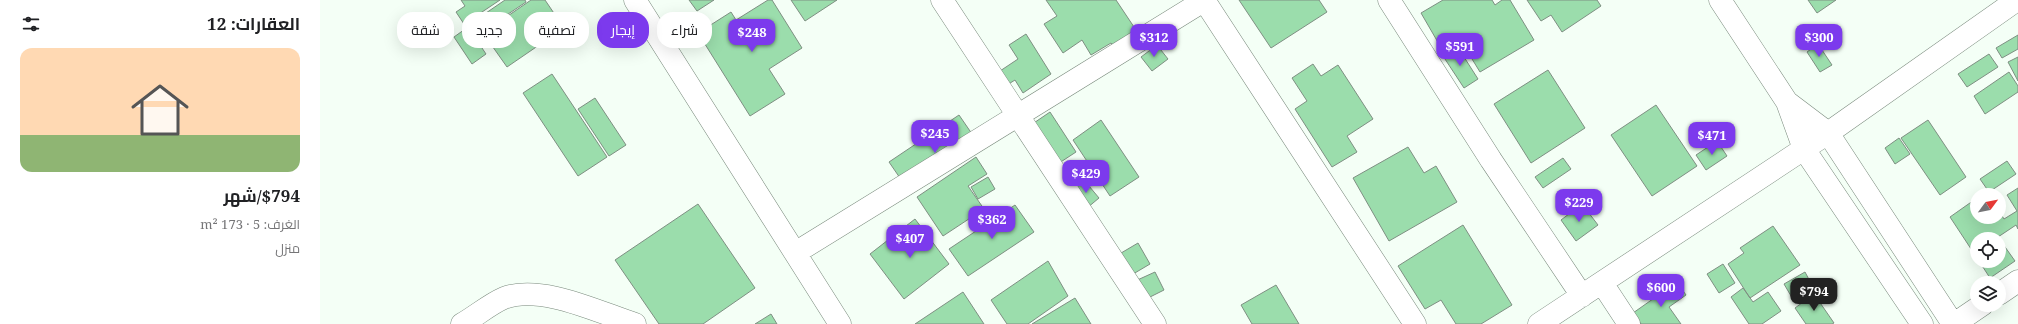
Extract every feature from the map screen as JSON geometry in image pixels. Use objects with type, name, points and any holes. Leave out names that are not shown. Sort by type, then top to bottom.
[{"type":"street","points":[[634,0],[840,324]]},
{"type":"street","points":[[942,0],[1155,324]]},
{"type":"street","points":[[795,253],[1204,0],[1415,324]]},
{"type":"street","points":[[1389,0],[1491,160],[1582,296]]},
{"type":"street","points":[[1720,0],[1787,102],[1804,149],[1922,324]]},
{"type":"street","points":[[1539,324],[1828,133],[2017,0]]},
{"type":"street","points":[[1787,102],[1828,133],[1954,324],[1972,312]]},
{"type":"street","points":[[2006,289],[2018,281]]},
{"type":"street","points":[[1602,283],[1629,324]]},
{"type":"street","points":[[462,324],[504,298],[526,293],[547,294],[635,324]]},
{"type":"building","points":[[461,0],[500,0],[482,12],[462,12],[462,21],[456,12],[465,6]]},
{"type":"building","points":[[505,0],[525,0],[526,2],[511,12],[487,12]]},
{"type":"building","points":[[531,0],[545,0],[553,12],[524,12],[524,48],[535,48],[507,67],[494,48],[516,48],[516,12],[514,12]]},
{"type":"building","points":[[689,0],[714,0],[697,11]]},
{"type":"building","points":[[768,0],[772,0],[802,48],[769,69],[785,94],[750,116],[707,48],[712,48],[712,24],[731,12],[736,20]]},
{"type":"building","points":[[791,0],[837,0],[805,21]]},
{"type":"building","points":[[1046,0],[1116,0],[1138,33],[1115,48],[1111,43],[1091,55],[1082,40],[1063,53],[1044,24],[1057,16]]},
{"type":"building","points":[[1239,0],[1319,0],[1327,12],[1271,48]]},
{"type":"building","points":[[1443,0],[1492,0],[1495,5],[1502,0],[1510,0],[1534,40],[1480,72],[1461,41],[1443,51],[1421,13]]},
{"type":"building","points":[[1527,0],[1597,0],[1601,6],[1562,32],[1551,15],[1541,21]]},
{"type":"building","points":[[1808,0],[1836,0],[1817,13]]},
{"type":"building","points":[[462,31],[462,48],[482,48],[486,54],[472,64],[454,37]]},
{"type":"building","points":[[1026,34],[1051,74],[1023,93],[1015,80],[999,90],[991,77],[1018,59],[1009,45]]},
{"type":"building","points":[[2018,35],[2018,49],[2002,58],[1996,48]]},
{"type":"building","points":[[1818,44],[1832,65],[1820,72],[1807,52]]},
{"type":"building","points":[[1157,45],[1168,59],[1152,71],[1141,57]]},
{"type":"building","points":[[1457,46],[1478,79],[1464,88],[1443,56]]},
{"type":"building","points":[[1989,54],[1998,67],[1967,87],[1958,74]]},
{"type":"building","points":[[2018,57],[2018,81],[2008,62]]},
{"type":"building","points":[[1313,64],[1321,76],[1338,65],[1373,119],[1347,136],[1357,152],[1332,167],[1295,109],[1307,101],[1292,78]]},
{"type":"building","points":[[1548,70],[1585,128],[1531,163],[1494,104]]},
{"type":"building","points":[[2009,72],[2018,86],[2018,92],[1985,114],[1974,96]]},
{"type":"building","points":[[552,74],[607,157],[578,176],[523,93]]},
{"type":"building","points":[[595,98],[626,145],[609,156],[578,109]]},
{"type":"building","points":[[1656,105],[1697,166],[1652,196],[1611,135]]},
{"type":"building","points":[[1050,112],[1076,152],[1047,171],[1022,131]]},
{"type":"building","points":[[959,115],[981,147],[911,194],[889,162]]},
{"type":"building","points":[[1101,120],[1139,177],[1110,196],[1073,140]]},
{"type":"building","points":[[1928,120],[1966,177],[1940,195],[1901,138]]},
{"type":"building","points":[[1899,138],[1910,154],[1895,164],[1885,148]]},
{"type":"building","points":[[1717,141],[1727,156],[1706,170],[1696,155]]},
{"type":"building","points":[[1408,147],[1424,173],[1436,166],[1457,202],[1389,241],[1353,178]]},
{"type":"building","points":[[976,157],[987,174],[968,186],[984,209],[943,236],[917,197]]},
{"type":"building","points":[[1563,158],[1571,169],[1543,188],[1535,177]]},
{"type":"building","points":[[2007,161],[2016,174],[1995,188],[1986,188],[1980,179]]},
{"type":"building","points":[[988,177],[995,189],[978,199],[971,187]]},
{"type":"building","points":[[1084,180],[1099,198],[1087,208],[1072,190]]},
{"type":"building","points":[[2018,188],[2018,229],[2016,225],[2006,232],[1970,232],[1970,247],[1950,217],[1970,203],[1970,224],[2006,224],[2006,218],[2017,211],[2007,195]]},
{"type":"building","points":[[698,204],[755,288],[703,324],[659,324],[615,260]]},
{"type":"building","points":[[1582,204],[1598,225],[1576,241],[1561,220]]},
{"type":"building","points":[[1015,205],[1034,232],[968,276],[949,249]]},
{"type":"building","points":[[915,219],[949,264],[904,299],[870,254]]},
{"type":"building","points":[[1463,225],[1512,305],[1481,324],[1456,324],[1441,300],[1425,309],[1398,266]]},
{"type":"building","points":[[1773,226],[1800,265],[1750,298],[1728,264],[1744,253],[1740,248]]},
{"type":"building","points":[[1138,243],[1150,264],[1123,280],[1111,259]]},
{"type":"building","points":[[2006,248],[2015,261],[2006,267]]},
{"type":"building","points":[[1048,261],[1068,296],[1028,324],[1007,324],[991,300]]},
{"type":"building","points":[[1723,264],[1735,283],[1719,293],[1707,274]]},
{"type":"building","points":[[1984,268],[2005,268],[1993,276],[1989,276]]},
{"type":"building","points":[[1155,272],[1164,290],[1142,301],[1133,282]]},
{"type":"building","points":[[1805,272],[1814,289],[1794,301],[1784,284]]},
{"type":"building","points":[[1677,282],[1686,295],[1669,307],[1681,324],[1641,324],[1633,313]]},
{"type":"building","points":[[1276,285],[1299,324],[1252,324],[1241,305]]},
{"type":"building","points":[[1743,288],[1753,302],[1768,292],[1781,311],[1762,324],[1749,324],[1731,297]]},
{"type":"building","points":[[963,292],[984,324],[915,324]]},
{"type":"building","points":[[1814,294],[1834,323],[1806,324],[1795,308]]},
{"type":"building","points":[[1075,298],[1091,324],[1032,324]]},
{"type":"building","points":[[771,314],[777,324],[755,324]]}]
